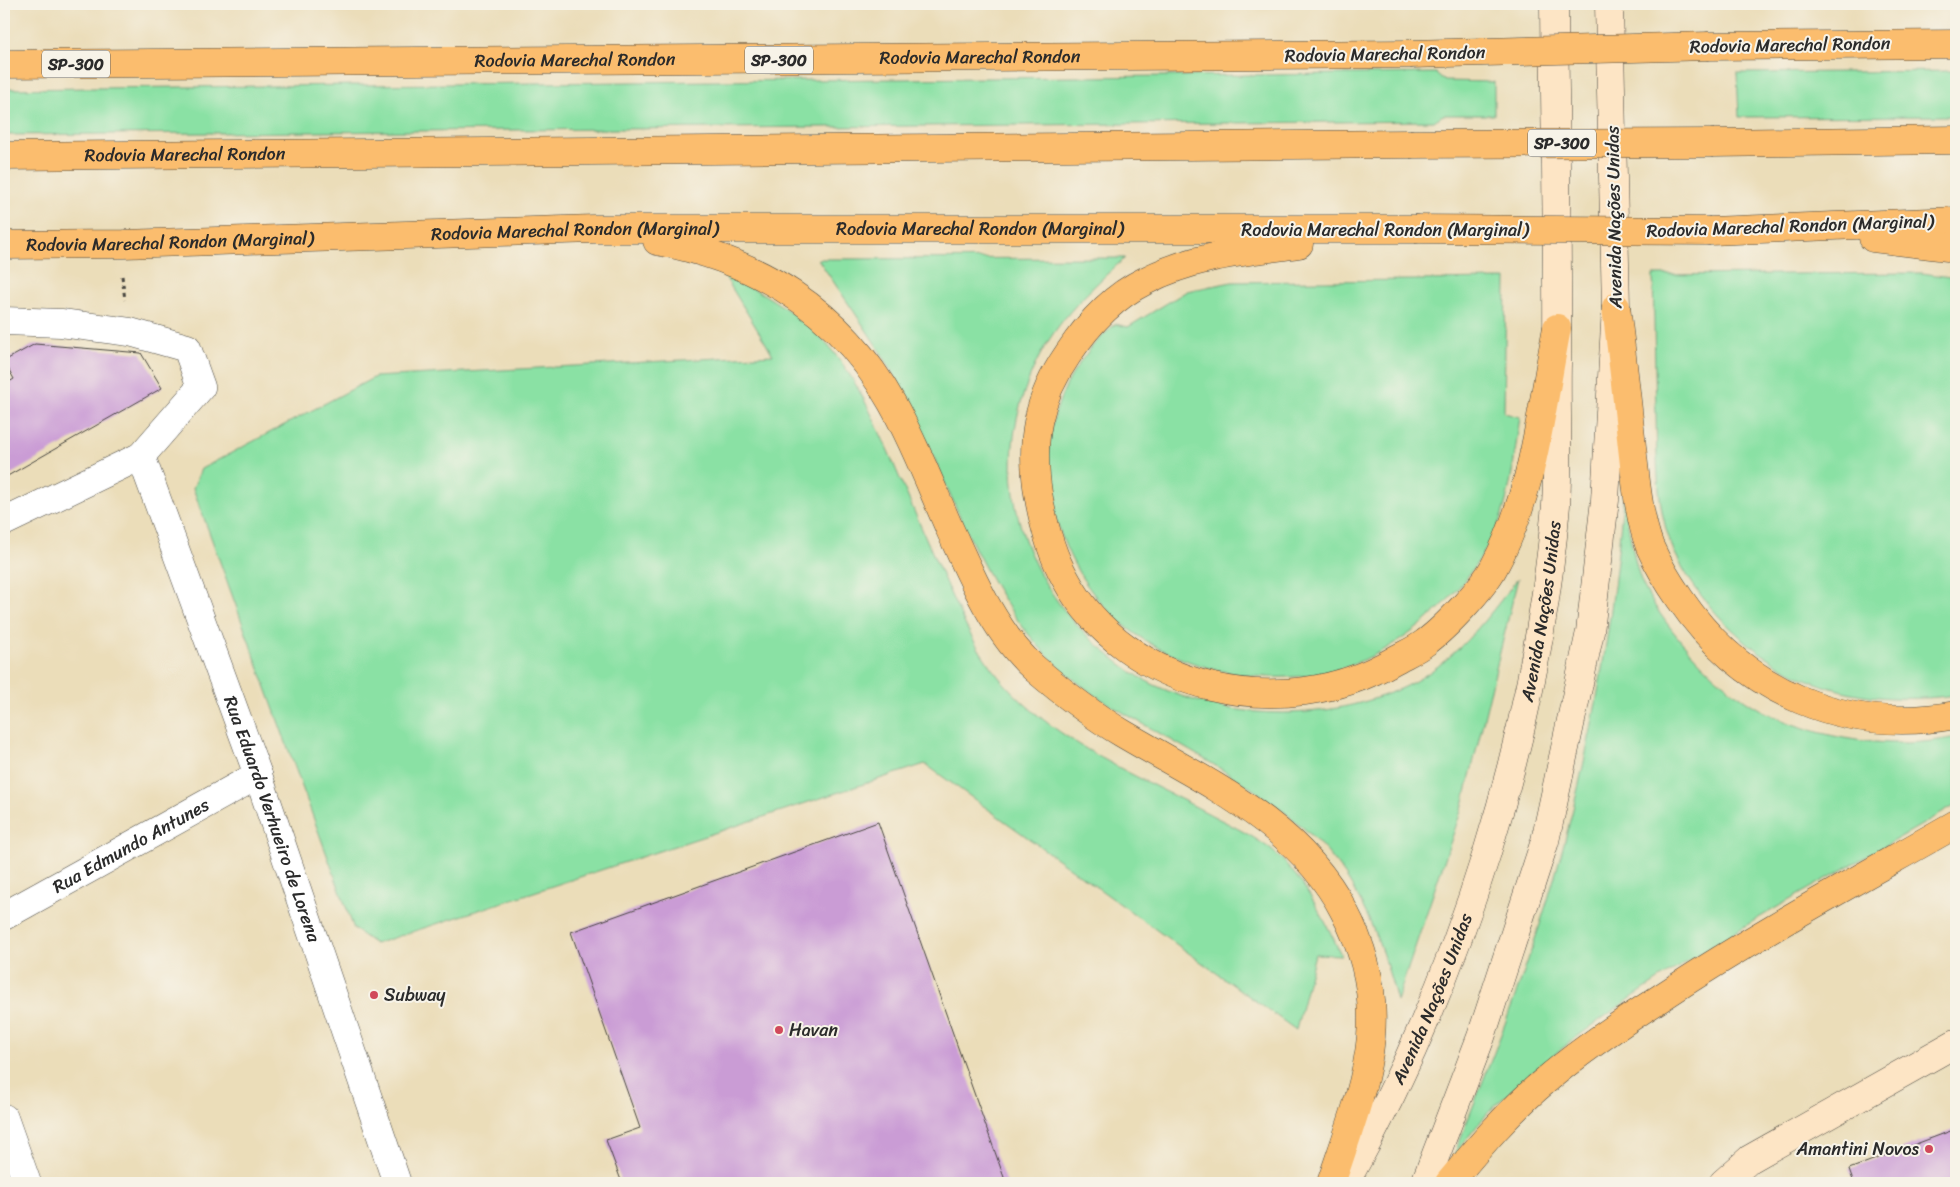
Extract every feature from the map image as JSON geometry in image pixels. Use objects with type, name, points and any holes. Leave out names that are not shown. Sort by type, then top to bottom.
[{"type":"highway","name":"Rodovia Marechal Rondon","points":[[4,64],[1410,54],[1709,46],[1956,44]]},
{"type":"highway","name":"Rodovia Marechal Rondon","points":[[4,156],[1956,140]]},
{"type":"highway","name":"Rodovia Marechal Rondon (Marginal)","points":[[4,245],[124,244],[594,229],[1710,231],[1956,221]]},
{"type":"highway","points":[[594,229],[698,249],[728,260],[763,275],[798,297],[832,326],[865,361],[892,403],[975,586],[999,625],[1030,664],[1069,698],[1121,732],[1243,803],[1285,837],[1317,871],[1344,910],[1362,951],[1372,994],[1372,1037],[1364,1085],[1331,1183]]},
{"type":"highway","points":[[1792,229],[1956,248]]},
{"type":"highway","points":[[1408,230],[1208,256],[1145,281],[1118,297],[1096,317],[1056,371],[1042,399],[1035,435],[1035,473],[1049,546],[1066,580],[1087,610],[1109,634],[1139,656],[1172,673],[1209,686],[1247,694],[1282,694],[1325,688],[1351,681],[1376,671],[1426,642],[1472,598],[1493,570],[1510,535],[1524,498],[1557,328]]},
{"type":"highway","points":[[1616,307],[1639,507],[1650,547],[1667,580],[1691,615],[1719,647],[1748,672],[1779,692],[1822,707],[1870,718],[1895,721],[1956,715]]},
{"type":"highway","points":[[1449,1183],[1496,1127],[1545,1081],[1621,1024],[1692,977],[1770,930],[1956,824]]},
{"type":"main road","name":"Avenida Nações Unidas","points":[[1345,1183],[1376,1128],[1415,1044],[1457,944],[1485,858],[1532,681],[1546,594],[1556,502],[1557,328],[1554,4]]},
{"type":"main road","name":"Avenida Nações Unidas","points":[[1425,1183],[1481,1037],[1545,841],[1590,632],[1605,500],[1616,307],[1609,4]]},
{"type":"main road","points":[[1723,1183],[1750,1159],[1956,1044]]},
{"type":"street","points":[[4,321],[61,323],[130,332],[187,348],[201,387],[141,456],[4,522]]},
{"type":"street","name":"Rua Eduardo Verhueiro de Lorena","points":[[141,456],[258,775],[397,1183]]},
{"type":"street","name":"Rua Edmundo Antunes","points":[[4,916],[258,775]]},
{"type":"street","points":[[4,1118],[27,1183]]},
{"type":"path","points":[[124,244],[120,258],[130,332]]},
{"type":"green space","points":[[1956,71],[1956,116],[1739,117],[1737,73]]},
{"type":"green space","points":[[1436,73],[1445,81],[1494,82],[1494,115],[1443,115],[1434,121],[4,135],[4,89]]},
{"type":"green space","points":[[1125,258],[1076,305],[1055,331],[1037,361],[1022,400],[1014,440],[1012,479],[1018,517],[1030,553],[1048,588],[1072,620],[1109,655],[1130,671],[1161,688],[1190,699],[1220,707],[1282,713],[1345,707],[1404,687],[1438,666],[1481,625],[1518,578],[1463,805],[1397,1001],[1379,943],[1360,901],[1336,863],[1317,841],[1294,820],[1244,783],[1109,704],[1081,685],[1056,664],[1030,636],[1007,605],[970,539],[923,433],[887,362],[818,259]]},
{"type":"green space","points":[[722,272],[766,296],[807,325],[831,349],[849,373],[889,453],[967,628],[990,666],[1011,691],[1035,713],[1087,750],[1236,828],[1269,848],[1281,858],[1302,883],[1320,912],[1341,955],[1315,954],[1296,1030],[925,764],[375,944],[354,929],[193,488],[201,469],[375,377],[773,355]]},
{"type":"green space","points":[[1922,273],[1956,278],[1956,695],[1918,698],[1879,697],[1841,691],[1822,685],[1782,667],[1760,653],[1739,636],[1702,596],[1674,552],[1666,529],[1659,487],[1653,275]]},
{"type":"green space","points":[[1506,279],[1504,413],[1520,417],[1508,493],[1493,536],[1480,558],[1448,600],[1429,618],[1387,648],[1339,669],[1311,675],[1282,677],[1252,676],[1222,671],[1193,663],[1165,651],[1139,637],[1104,607],[1074,564],[1060,532],[1051,498],[1048,459],[1053,421],[1066,386],[1090,349],[1115,324],[1128,327],[1187,291],[1232,282]]},
{"type":"green space","points":[[1623,497],[1635,557],[1645,589],[1667,624],[1712,674],[1746,701],[1763,711],[1785,721],[1832,736],[1882,743],[1908,743],[1956,737],[1956,805],[1720,941],[1662,977],[1606,1016],[1552,1056],[1494,1106],[1454,1155],[1521,979],[1548,898],[1579,785],[1602,671],[1611,613]]},
{"type":"building","points":[[35,344],[141,353],[162,388],[4,478],[4,385],[14,379],[4,361]]},
{"type":"building","name":"Havan","points":[[878,822],[1006,1183],[622,1183],[606,1140],[640,1128],[571,932]]},
{"type":"building","name":"Amantini Novos","points":[[1956,1129],[1956,1183],[1854,1183],[1849,1169]]},
{"type":"place","name":"Subway","points":[[374,995]]},
{"type":"place","name":"Havan","points":[[779,1030]]},
{"type":"place","name":"Amantini Novos","points":[[1929,1149]]}]
